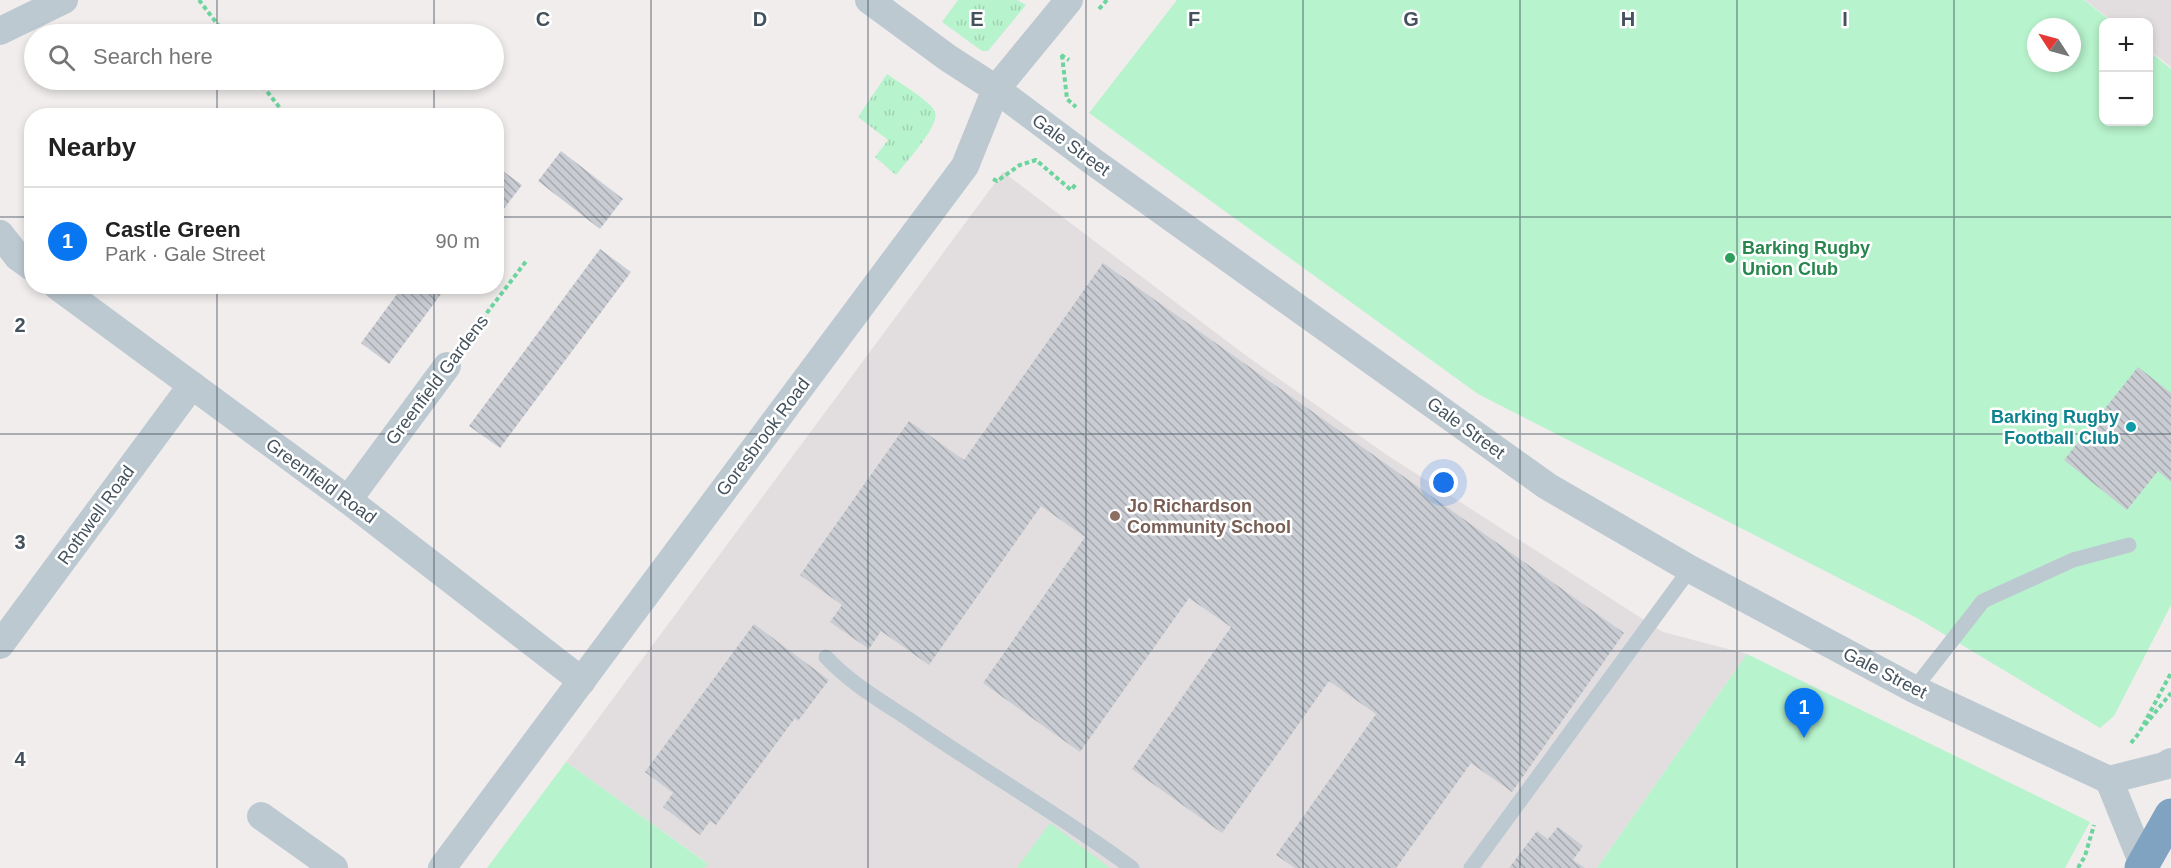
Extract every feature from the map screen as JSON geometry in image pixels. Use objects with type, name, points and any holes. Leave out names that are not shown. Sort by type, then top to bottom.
[{"type":"highway","points":[[2142,866],[2171,815]]},
{"type":"street","points":[[0,31],[64,0]]},
{"type":"street","name":"Gale Street","points":[[869,0],[1547,486],[1690,569],[1914,689],[2109,780]]},
{"type":"street","name":"Goresbrook Road","points":[[442,868],[965,166],[996,89],[1069,0]]},
{"type":"street","points":[[0,234],[24,261]]},
{"type":"street","name":"Greenfield Road","points":[[68,294],[348,500],[582,681]]},
{"type":"street","name":"Greenfield Gardens","points":[[348,500],[447,366]]},
{"type":"street","name":"Rothwell Road","points":[[0,645],[192,385]]},
{"type":"street","points":[[2142,866],[2109,780],[2164,766],[2171,762]]},
{"type":"street","points":[[261,816],[334,868]]},
{"type":"lane","points":[[1914,689],[1983,601],[2073,560],[2129,545]]},
{"type":"lane","points":[[1471,868],[1690,569]]},
{"type":"lane","points":[[826,657],[840,673],[1094,839],[1132,868]]},
{"type":"path","points":[[200,0],[218,24]]},
{"type":"path","points":[[1062,55],[1069,60]]},
{"type":"path","points":[[266,90],[280,108]]},
{"type":"path","name":"Greenfield Gardens","points":[[504,290],[527,260]]},
{"type":"path","name":"Greenfield Gardens","points":[[447,366],[501,294]]},
{"type":"path","points":[[2139,733],[2171,674]]},
{"type":"path","points":[[2128,747],[2171,693]]},
{"type":"path","points":[[2078,868],[2085,856],[2097,814]]},
{"type":"shaded area","points":[[2085,0],[2171,0],[2171,67],[2153,53],[2153,18],[2108,18]]},
{"type":"shaded area","name":"Jo Richardson Community School","points":[[1003,172],[1248,357],[1387,455],[1663,632],[1747,654],[1597,868],[704,868],[707,863],[566,762]]},
{"type":"green space","points":[[958,0],[1017,0],[1026,5],[988,51],[982,51],[942,22]]},
{"type":"green space","name":"Barking Rugby Union Club","points":[[1177,0],[2084,0],[2107,18],[2099,18],[2099,126],[2153,126],[2153,54],[2171,69],[2171,605],[2114,716],[2100,728],[1917,618],[1478,394],[1089,113]]},
{"type":"green space","points":[[887,74],[921,97],[935,112],[935,118],[927,135],[896,175],[875,157],[888,140],[858,117]]},
{"type":"green space","points":[[1747,654],[2090,822],[2065,868],[1597,868]]},
{"type":"green space","points":[[566,762],[708,864],[704,868],[487,868]]},
{"type":"green space","points":[[1050,823],[1110,868],[1017,868]]},
{"type":"building","points":[[561,151],[623,199],[600,229],[538,181]]},
{"type":"building","points":[[504,172],[522,185],[504,209]]},
{"type":"building","points":[[600,249],[631,272],[500,448],[469,426]]},
{"type":"building","points":[[1103,263],[1624,633],[1512,792],[1471,763],[1396,868],[1295,868],[1276,855],[1376,714],[1329,681],[1222,833],[1132,769],[1231,627],[1189,598],[1080,752],[983,683],[1085,537],[1041,506],[929,665],[881,631],[869,649],[830,622],[842,605],[800,575],[909,421],[964,460]]},
{"type":"building","points":[[397,294],[441,294],[389,364],[361,343]]},
{"type":"building","name":"Barking Rugby Football Club","points":[[2138,367],[2171,393],[2171,482],[2158,471],[2127,510],[2064,460]]},
{"type":"building","points":[[754,624],[829,680],[798,721],[795,718],[716,825],[710,821],[700,835],[663,807],[673,793],[645,772]]},
{"type":"building","points":[[1558,827],[1583,846],[1573,860],[1585,868],[1509,868],[1537,831],[1548,839]]},
{"type":"place","name":"Barking Rugby Union Club","points":[[1730,258]]},
{"type":"place","name":"Barking Rugby Football Club","points":[[2131,427]]},
{"type":"place","name":"Jo Richardson Community School","points":[[1115,516]]},
{"type":"place","name":"Castle Green","points":[[1804,738]]}]
